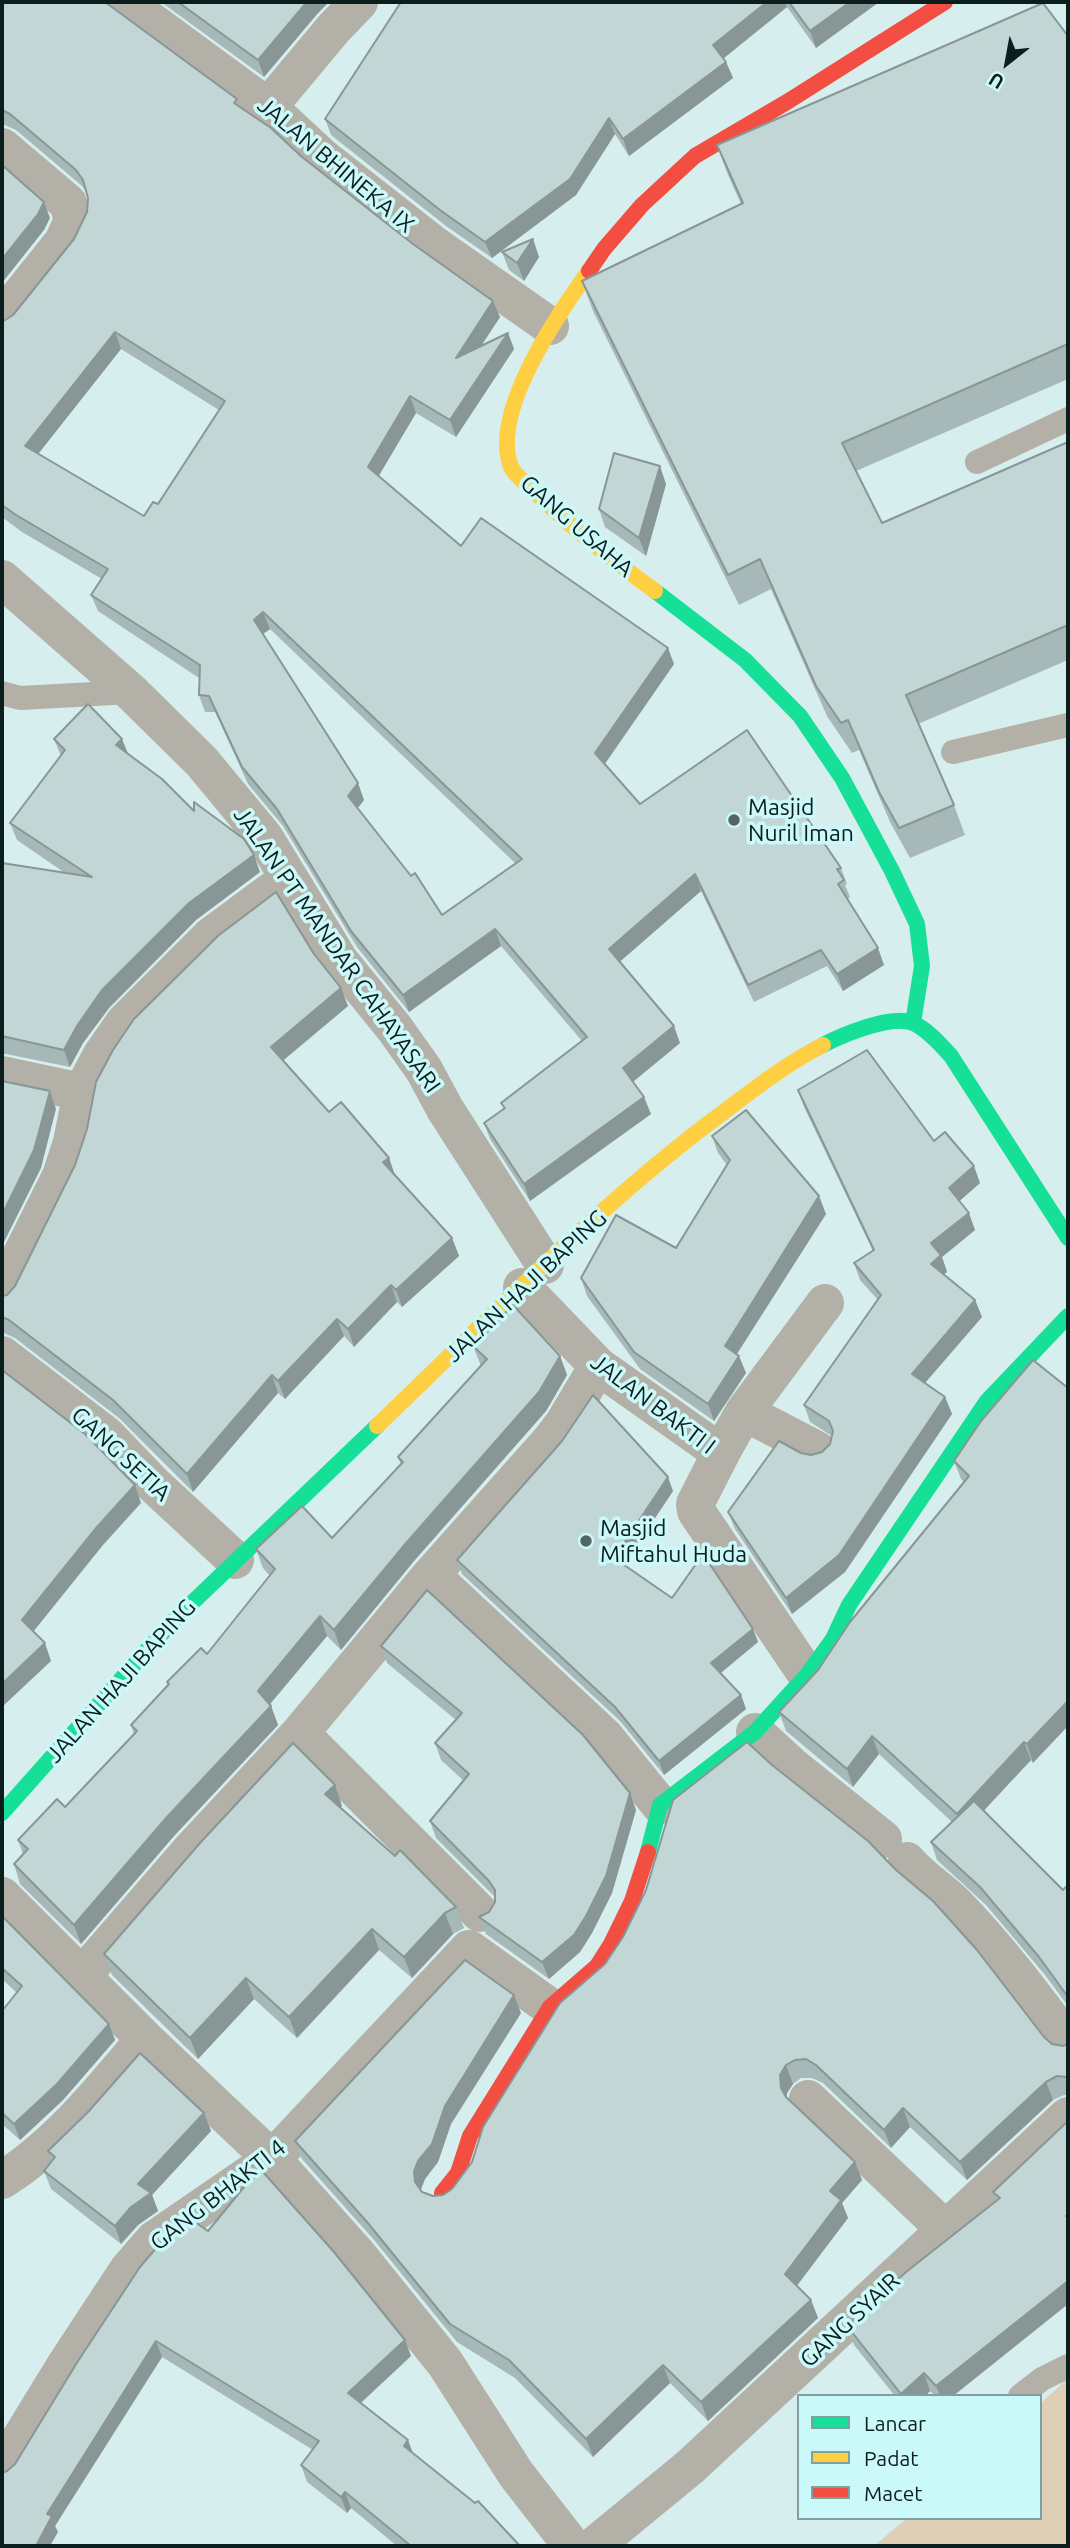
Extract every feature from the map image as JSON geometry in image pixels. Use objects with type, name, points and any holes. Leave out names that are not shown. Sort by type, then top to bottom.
[{"type":"street","name":"JALAN BHINEKA IX","points":[[125,2],[268,107],[322,158],[413,229],[550,326]]},
{"type":"street","points":[[268,107],[359,2]]},
{"type":"street","name":"GANG USAHA","points":[[913,1023],[922,966],[917,924],[842,778],[800,716],[745,660],[588,541],[510,467],[505,436],[515,402],[550,326],[604,249],[642,205],[695,156],[787,102],[945,2]]},
{"type":"street","points":[[2,146],[68,203],[73,220],[63,242],[2,318]]},
{"type":"street","name":"JALAN PT MANDAR CAHAYASARI","points":[[2,579],[131,692],[202,762],[264,836],[339,960],[395,1028],[424,1070],[533,1276]]},
{"type":"street","points":[[2,1294],[61,1176],[72,1142],[82,1092],[101,1056],[124,1023],[211,936],[288,879]]},
{"type":"street","name":"JALAN HAJI BAPING","points":[[2,1813],[172,1622],[533,1276],[664,1156],[794,1060],[859,1030],[897,1021],[913,1023]]},
{"type":"street","points":[[913,1023],[951,1056],[1068,1238]]},
{"type":"street","points":[[2,1075],[82,1092]]},
{"type":"street","name":"JALAN BAKTI I","points":[[533,1276],[598,1366],[721,1453],[695,1504],[696,1511],[807,1675]]},
{"type":"street","points":[[721,1453],[744,1412],[825,1303]]},
{"type":"street","points":[[442,2193],[458,2173],[470,2136],[550,2007],[597,1966],[611,1944],[640,1878],[660,1805],[755,1732],[807,1675],[833,1639],[849,1605],[869,1574],[987,1401],[1068,1316]]},
{"type":"street","name":"GANG SETIA","points":[[2,1355],[106,1436],[235,1560]]},
{"type":"street","points":[[81,1977],[191,1850],[300,1732],[431,1575],[551,1440],[598,1366]]},
{"type":"street","points":[[744,1412],[817,1450]]},
{"type":"street","points":[[431,1575],[605,1737],[660,1805]]},
{"type":"street","points":[[300,1732],[480,1913]]},
{"type":"street","points":[[755,1732],[954,1903],[1033,1996],[1068,2042]]},
{"type":"street","points":[[2,1896],[81,1977],[272,2159],[357,2254],[445,2364],[516,2474],[572,2546]]},
{"type":"street","name":"GANG BHAKTI 4","points":[[2,2469],[65,2365],[128,2270],[154,2240],[272,2159],[469,1950],[550,2007]]},
{"type":"street","points":[[2,2180],[26,2165],[90,2103],[145,2039]]},
{"type":"street","points":[[808,2099],[946,2230]]},
{"type":"street","name":"GANG SYAIR","points":[[594,2546],[690,2467],[1068,2116]]},
{"type":"lane","points":[[977,462],[1068,419]]},
{"type":"lane","points":[[2,693],[20,698],[131,692]]},
{"type":"lane","points":[[953,752],[1068,725]]},
{"type":"lane","points":[[1023,2394],[1042,2379],[1068,2365]]},
{"type":"shaded area","points":[[1068,2378],[1068,2546],[874,2546],[905,2520],[1042,2520],[1042,2402]]},
{"type":"building","points":[[2,2],[105,2],[237,99],[234,103],[271,128],[302,157],[413,244],[493,301],[456,358],[508,333],[450,420],[410,396],[368,467],[461,546],[481,518],[668,648],[595,753],[640,804],[747,730],[841,868],[837,869],[844,880],[838,884],[878,948],[837,974],[821,950],[748,985],[695,874],[609,949],[674,1026],[623,1068],[644,1097],[524,1184],[484,1123],[505,1108],[501,1103],[587,1037],[495,929],[403,995],[351,931],[277,809],[242,767],[209,696],[199,695],[200,665],[91,595],[108,569],[2,505],[2,322],[13,315],[74,239],[87,212],[88,198],[83,180],[76,170],[2,110]],"holes":[[[115,332],[225,401],[158,504],[153,502],[144,516],[25,446]],[[263,612],[522,859],[442,915],[415,873],[411,876],[348,796],[358,783],[254,620]]]},
{"type":"building","points":[[178,2],[307,2],[258,60]]},
{"type":"building","points":[[401,2],[767,2],[713,45],[726,62],[623,139],[609,118],[570,179],[485,242],[325,119]]},
{"type":"building","points":[[789,2],[850,2],[810,31]]},
{"type":"building","points":[[1043,3],[1068,36],[1068,344],[842,443],[882,523],[1068,442],[1068,625],[906,695],[954,805],[899,828],[879,792],[848,720],[841,723],[816,686],[760,559],[728,575],[582,281],[743,203],[717,145]]},
{"type":"building","points":[[2,165],[44,202],[38,214],[2,259]]},
{"type":"building","points":[[533,239],[517,263],[502,252]]},
{"type":"building","points":[[614,453],[660,466],[639,538],[599,509]]},
{"type":"building","points":[[88,704],[122,739],[116,745],[162,779],[194,811],[194,802],[244,839],[254,855],[189,903],[102,990],[64,1050],[2,1036],[2,863],[92,877],[10,823],[65,750],[54,739]]},
{"type":"building","points":[[276,892],[314,954],[341,988],[271,1047],[329,1112],[341,1102],[389,1158],[383,1162],[452,1238],[396,1290],[391,1285],[348,1329],[337,1319],[278,1381],[272,1375],[187,1474],[113,1400],[2,1317],[2,1296],[7,1295],[15,1286],[75,1165],[87,1129],[96,1082],[134,1019],[219,935]]},
{"type":"building","points":[[867,1050],[934,1141],[945,1132],[974,1166],[949,1188],[969,1213],[931,1243],[941,1255],[931,1264],[975,1300],[912,1374],[945,1397],[839,1555],[786,1598],[728,1512],[779,1441],[801,1453],[811,1455],[822,1452],[830,1444],[833,1431],[829,1421],[804,1405],[881,1295],[854,1263],[874,1250],[798,1090]]},
{"type":"building","points":[[2,1081],[50,1091],[34,1150],[2,1215]]},
{"type":"building","points":[[746,1110],[819,1196],[725,1346],[739,1356],[708,1404],[634,1352],[581,1278],[616,1215],[676,1248],[730,1160],[712,1136]]},
{"type":"building","points":[[513,1305],[560,1356],[539,1392],[407,1542],[334,1630],[320,1616],[258,1691],[271,1706],[167,1817],[74,1925],[14,1864],[28,1849],[18,1840],[57,1799],[65,1807],[137,1731],[131,1725],[169,1684],[167,1682],[201,1648],[207,1654],[275,1569],[256,1549],[302,1506],[332,1538],[403,1462],[398,1457],[487,1359],[473,1346]]},
{"type":"building","points":[[1033,1360],[1068,1388],[1068,1701],[1027,1744],[1024,1742],[957,1814],[872,1736],[847,1769],[779,1712],[818,1670],[850,1622],[969,1476],[954,1461],[981,1421]]},
{"type":"building","points":[[2,1370],[85,1434],[135,1485],[97,1527],[22,1620],[45,1643],[2,1684]]},
{"type":"building","points":[[593,1395],[668,1477],[614,1558],[672,1598],[703,1554],[753,1629],[711,1663],[741,1695],[659,1761],[615,1707],[457,1560],[562,1441]]},
{"type":"building","points":[[427,1590],[583,1735],[630,1793],[606,1876],[586,1916],[574,1935],[542,1962],[479,1917],[489,1912],[495,1902],[495,1890],[430,1821],[469,1774],[435,1743],[462,1713],[381,1646]]},
{"type":"building","points":[[747,1742],[868,1841],[896,1870],[933,1901],[977,1950],[1044,2037],[1052,2044],[1068,2044],[1068,2077],[1057,2076],[1046,2082],[960,2162],[903,2108],[884,2130],[816,2065],[806,2059],[795,2060],[786,2065],[780,2075],[781,2088],[786,2097],[855,2162],[830,2191],[841,2200],[785,2274],[811,2300],[701,2402],[663,2365],[586,2439],[509,2360],[450,2324],[367,2222],[295,2141],[465,1960],[514,1995],[445,2106],[432,2144],[418,2161],[414,2171],[415,2182],[422,2192],[433,2196],[443,2195],[452,2189],[472,2162],[483,2127],[560,2003],[605,1964],[623,1937],[646,1890],[673,1800]]},
{"type":"building","points":[[293,1743],[335,1785],[325,1794],[395,1856],[400,1850],[456,1907],[445,1913],[404,1957],[372,1929],[289,2017],[246,1978],[190,2038],[104,1954],[200,1843]]},
{"type":"building","points":[[974,1801],[1063,1890],[1068,1885],[1068,1997],[1039,1957],[980,1887],[931,1842]]},
{"type":"building","points":[[2,1916],[109,2024],[57,2084],[14,2124],[2,2113],[2,2011],[22,1986],[2,1968]]},
{"type":"building","points":[[140,2053],[204,2113],[138,2184],[151,2193],[131,2207],[115,2226],[44,2171],[55,2157],[48,2151],[88,2112]]},
{"type":"building","points":[[1068,2121],[1068,2281],[936,2386],[924,2373],[901,2394],[847,2326],[906,2272],[1000,2198],[993,2192]]},
{"type":"building","points":[[263,2172],[334,2252],[405,2340],[348,2393],[408,2440],[404,2446],[475,2503],[478,2501],[520,2546],[411,2546],[345,2492],[341,2497],[301,2465],[319,2441],[156,2341],[47,2514],[52,2516],[36,2546],[2,2546],[2,2473],[15,2464],[140,2267],[163,2240],[192,2220],[208,2231],[249,2181]]},
{"type":"traffic: fast","points":[[655,591],[745,660],[800,716],[842,778],[917,924],[922,966],[913,1023]]},
{"type":"traffic: fast","points":[[823,1045],[880,1023],[904,1021],[923,1029],[951,1056],[1068,1238]]},
{"type":"traffic: fast","points":[[648,1852],[660,1805],[755,1732],[807,1675],[833,1639],[849,1605],[987,1401],[1068,1316]]},
{"type":"traffic: fast","points":[[2,1813],[172,1622],[377,1426]]},
{"type":"traffic: slow","points":[[589,271],[546,337],[519,391],[510,417],[507,442],[510,464],[513,471],[560,516],[655,591]]},
{"type":"traffic: slow","points":[[377,1426],[544,1264],[675,1149],[758,1086],[823,1045]]},
{"type":"traffic: jam","points":[[589,271],[642,205],[695,156],[787,102],[945,2]]},
{"type":"traffic: jam","points":[[442,2193],[458,2173],[470,2136],[550,2007],[597,1966],[611,1944],[632,1901],[648,1852]]},
{"type":"place","name":"Masjid Nuril Iman","points":[[734,820]]},
{"type":"place","name":"Masjid Miftahul Huda","points":[[586,1541]]}]
